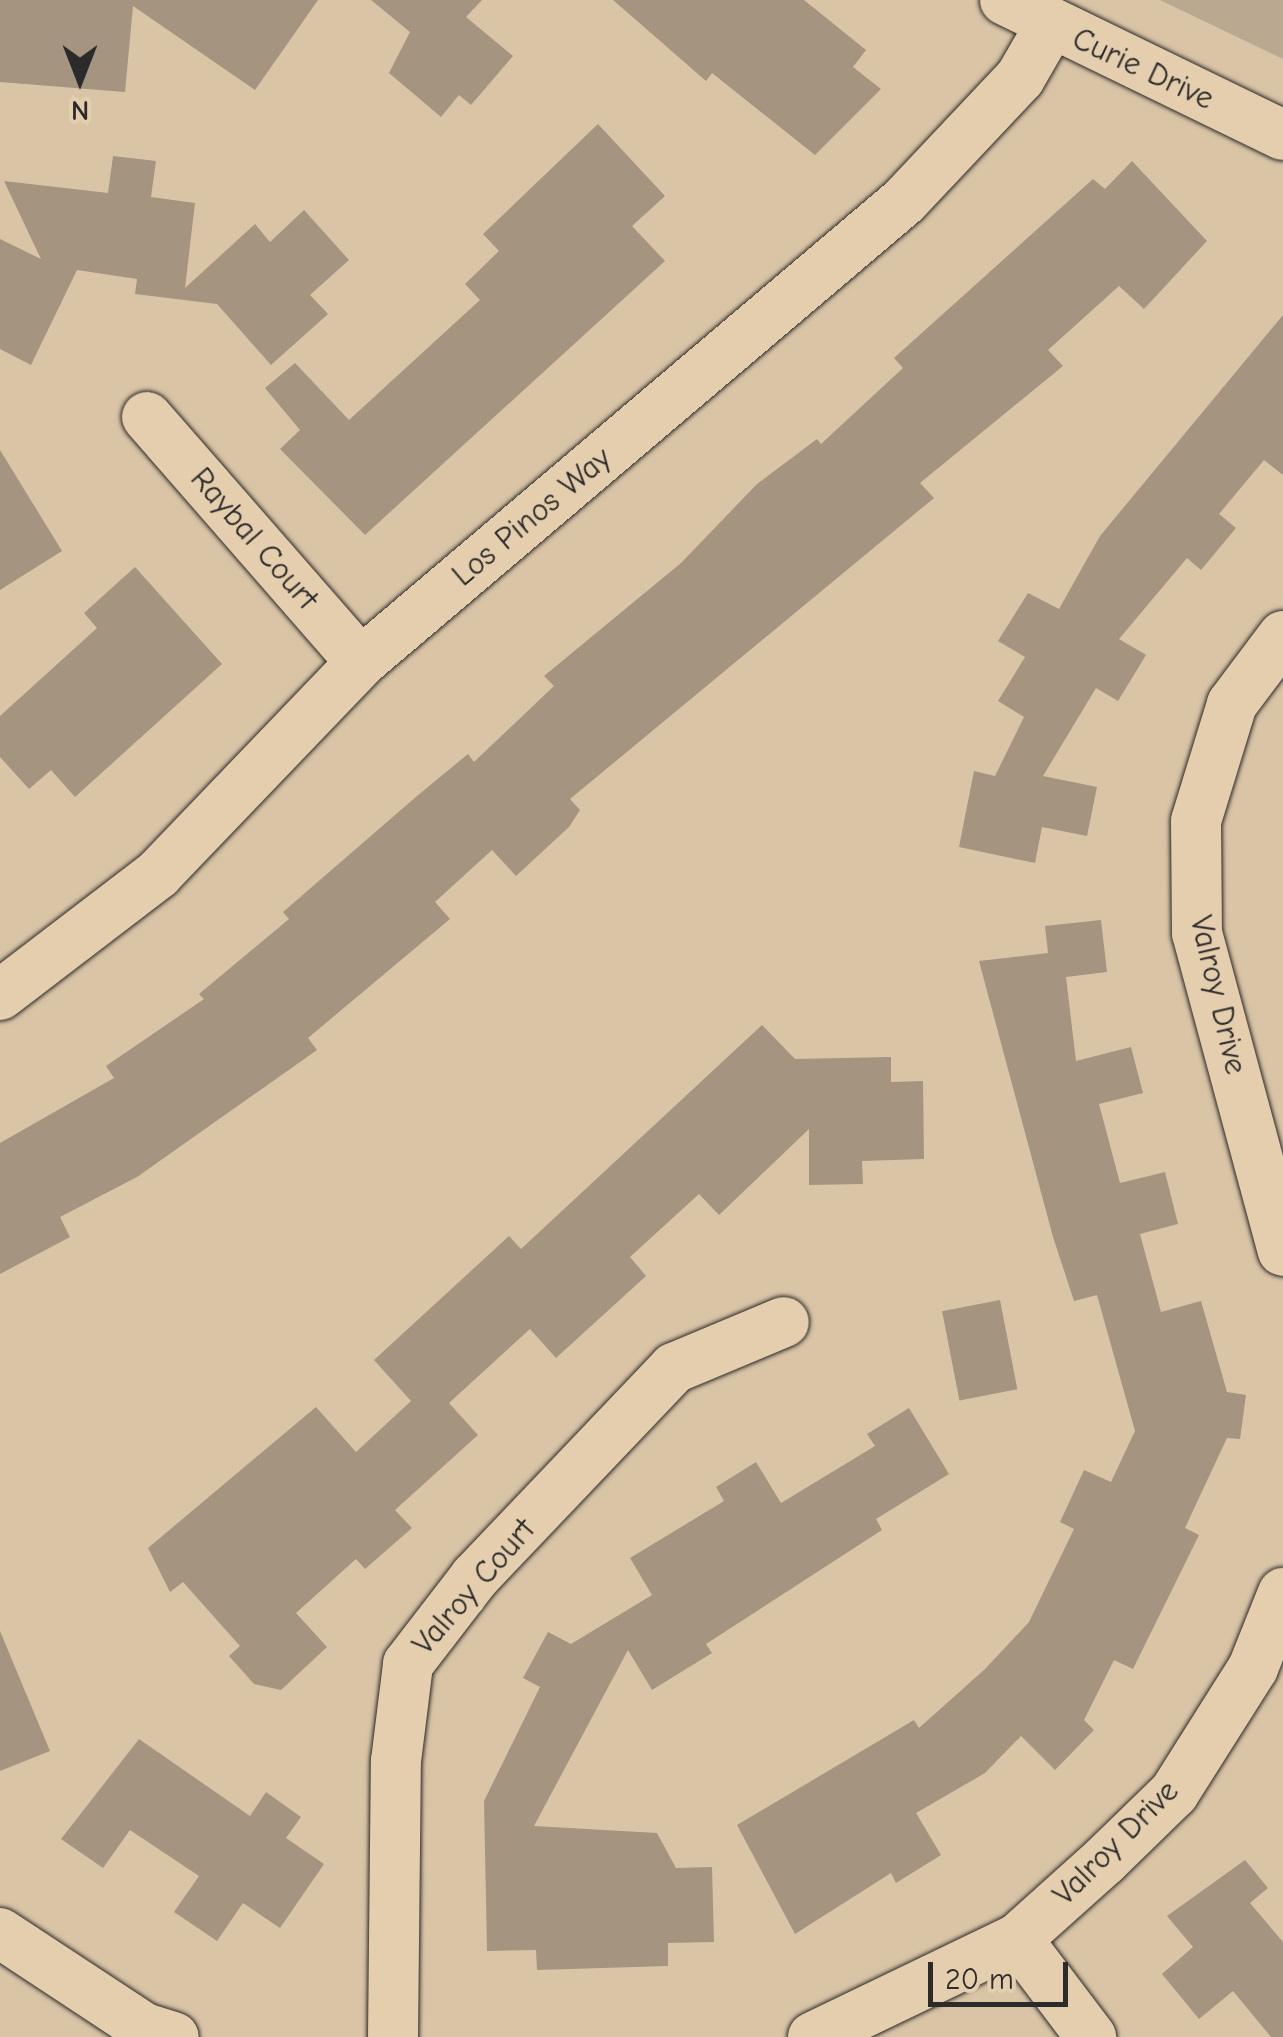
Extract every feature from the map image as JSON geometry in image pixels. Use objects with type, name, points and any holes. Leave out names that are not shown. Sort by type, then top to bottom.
[{"type":"street","name":"Curie Drive","points":[[1005,0],[1050,26],[1283,136]]},
{"type":"street","name":"Los Pinos Way","points":[[0,996],[158,874],[361,662],[904,201],[1020,78],[1050,26]]},
{"type":"street","name":"Raybal Court","points":[[148,417],[361,662]]},
{"type":"street","name":"Valroy Drive","points":[[1283,636],[1232,704],[1196,820],[1196,933],[1283,1251]]},
{"type":"street","name":"Valroy Court","points":[[393,2037],[396,1761],[408,1664],[475,1577],[674,1368],[784,1322]]},
{"type":"street","name":"Valroy Drive","points":[[813,2037],[1016,1938],[1174,1793],[1253,1668],[1283,1593]]},
{"type":"street","points":[[0,1933],[144,2028],[174,2037]]},
{"type":"street","points":[[1016,1938],[1091,2037]]},
{"type":"shaded area","points":[[1160,0],[1283,0],[1283,59]]},
{"type":"building","points":[[0,0],[318,0],[255,90],[133,6],[125,92],[0,82]]},
{"type":"building","points":[[371,0],[482,0],[466,17],[513,56],[471,105],[459,95],[441,117],[389,73],[410,32]]},
{"type":"building","points":[[613,0],[804,0],[866,50],[853,67],[881,89],[815,155],[712,73],[706,81]]},
{"type":"building","points":[[598,124],[665,196],[632,226],[665,261],[365,535],[280,449],[300,430],[265,388],[295,363],[349,420],[480,300],[465,284],[499,251],[483,234]]},
{"type":"building","points":[[113,156],[156,161],[151,197],[195,203],[185,288],[255,224],[270,242],[304,210],[349,260],[310,295],[328,314],[271,365],[217,304],[135,294],[137,279],[77,270],[31,365],[0,349],[0,239],[41,259],[4,181],[108,193]]},
{"type":"building","points":[[1132,161],[1207,241],[1144,309],[1119,286],[1048,350],[1063,366],[920,483],[934,498],[570,799],[580,810],[569,827],[516,876],[492,850],[435,902],[450,919],[308,1038],[317,1050],[137,1177],[60,1217],[70,1237],[0,1274],[0,1143],[114,1078],[106,1066],[204,999],[199,994],[289,919],[283,912],[468,754],[474,762],[554,686],[544,676],[681,563],[757,484],[817,439],[821,444],[903,368],[894,358],[1093,179],[1105,189]]},
{"type":"building","points":[[1283,315],[1283,475],[1264,460],[1219,514],[1236,528],[1201,570],[1187,558],[1119,639],[1146,655],[1118,701],[1096,688],[1043,776],[1097,787],[1087,836],[1042,827],[1035,863],[959,847],[974,771],[995,776],[1024,717],[998,701],[1025,657],[998,641],[1028,593],[1059,609],[1100,536]]},
{"type":"building","points":[[0,450],[62,551],[0,590]]},
{"type":"building","points":[[135,567],[222,664],[75,797],[51,770],[29,789],[0,757],[0,716],[97,628],[84,613]]},
{"type":"building","points":[[1101,920],[1107,972],[1066,977],[1076,1061],[1131,1047],[1143,1093],[1099,1104],[1120,1183],[1165,1172],[1178,1224],[1140,1234],[1161,1312],[1201,1301],[1227,1392],[1246,1395],[1240,1439],[1227,1438],[1185,1528],[1199,1535],[1133,1669],[1114,1660],[1084,1720],[1094,1730],[1055,1770],[1021,1736],[985,1773],[916,1813],[941,1855],[896,1883],[891,1873],[795,1934],[737,1825],[914,1720],[919,1728],[985,1669],[1029,1622],[1074,1529],[1060,1522],[1084,1470],[1111,1482],[1135,1431],[1097,1295],[1074,1301],[1053,1237],[979,961],[1048,953],[1045,926]]},
{"type":"building","points":[[762,1025],[795,1059],[891,1057],[891,1082],[923,1081],[924,1159],[862,1161],[863,1184],[809,1185],[809,1129],[719,1215],[699,1194],[630,1257],[646,1276],[556,1358],[530,1329],[449,1403],[478,1435],[395,1510],[412,1528],[365,1569],[356,1559],[296,1613],[327,1647],[281,1690],[254,1684],[229,1656],[240,1646],[183,1582],[170,1592],[148,1548],[316,1407],[356,1452],[411,1401],[374,1360],[509,1236],[521,1249]]},
{"type":"building","points":[[1000,1300],[1017,1389],[959,1401],[942,1311]]},
{"type":"building","points":[[909,1408],[949,1474],[876,1519],[882,1530],[706,1644],[712,1653],[652,1690],[628,1650],[534,1826],[657,1833],[676,1868],[712,1867],[714,1942],[668,1943],[668,1966],[537,1970],[536,1950],[487,1951],[484,1801],[540,1687],[523,1678],[548,1632],[571,1644],[652,1595],[630,1558],[724,1501],[716,1487],[756,1462],[781,1503],[875,1446],[867,1434]]},
{"type":"building","points":[[0,1631],[50,1751],[0,1771]]},
{"type":"building","points":[[139,1739],[250,1816],[266,1792],[301,1817],[286,1838],[324,1864],[280,1928],[243,1903],[217,1941],[174,1912],[199,1876],[130,1830],[103,1868],[61,1839]]},
{"type":"building","points":[[1245,1860],[1268,1888],[1250,1903],[1283,1942],[1283,2037],[1271,2037],[1233,1991],[1199,2019],[1162,1974],[1193,1947],[1167,1916]]}]
